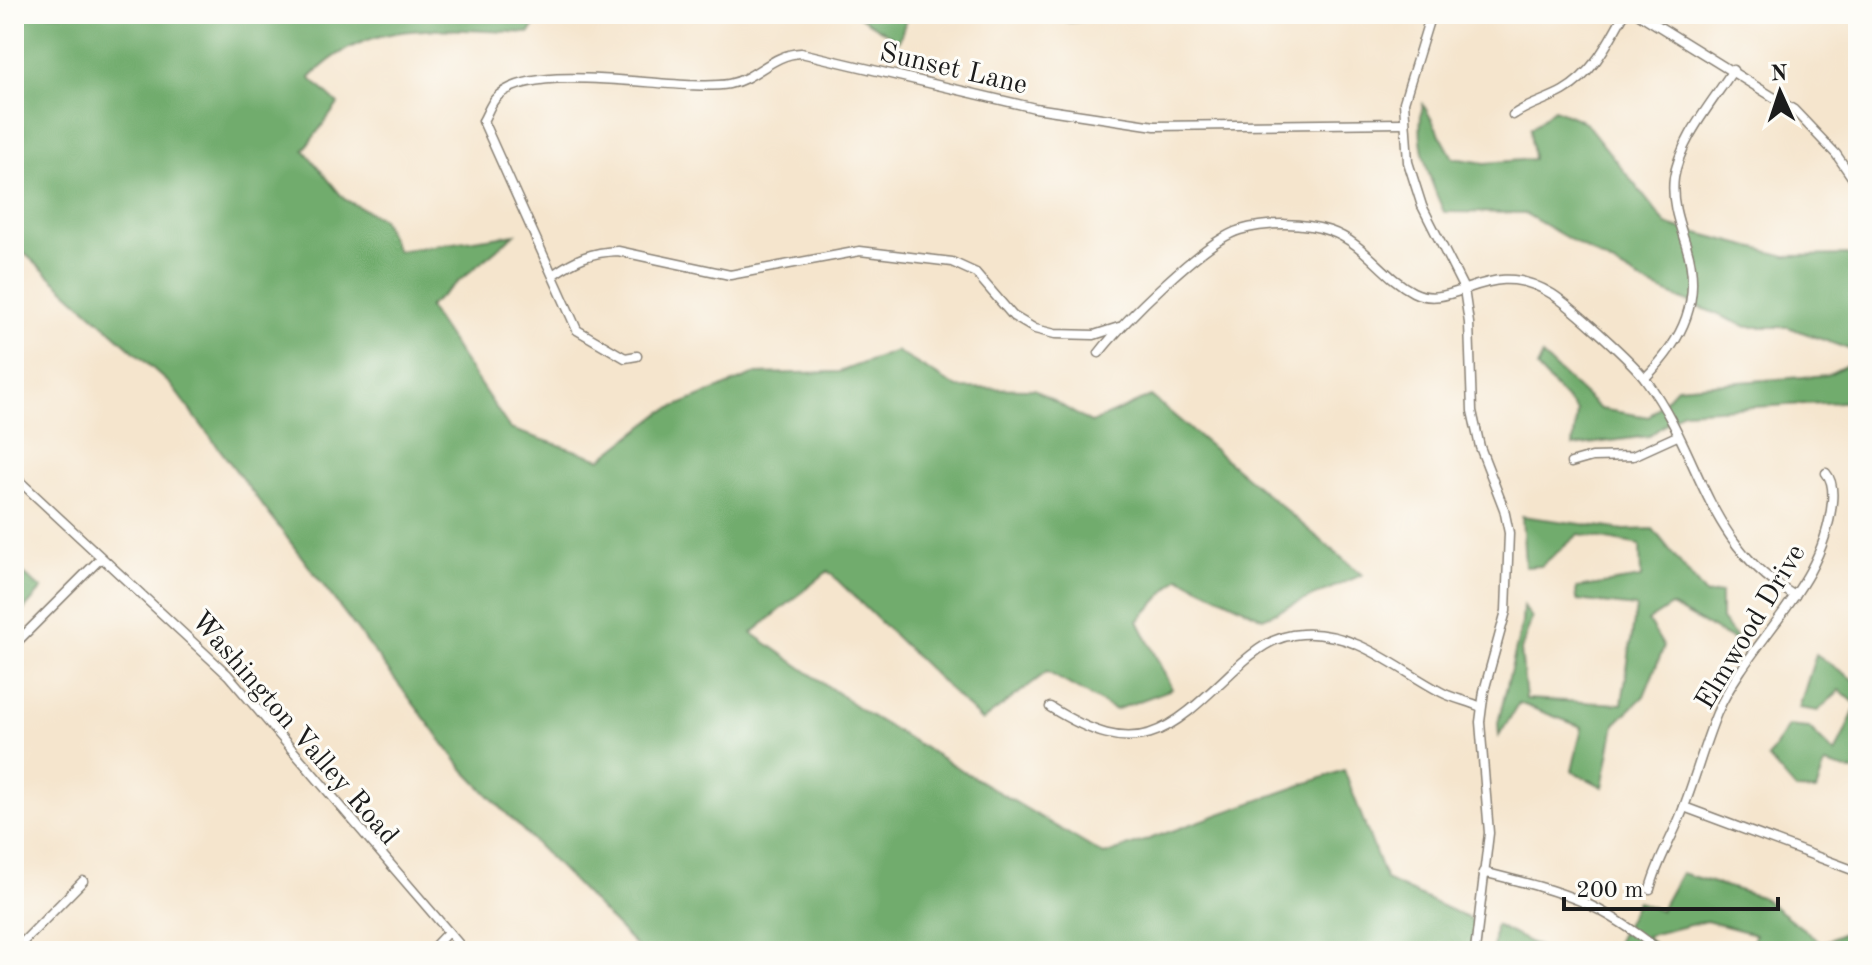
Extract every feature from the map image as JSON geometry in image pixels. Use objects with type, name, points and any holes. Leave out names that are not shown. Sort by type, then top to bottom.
[{"type":"street","points":[[1431,14],[1413,65],[1404,102],[1403,123],[1412,182],[1464,289],[1469,323],[1472,411],[1480,447],[1504,509],[1509,533],[1506,611],[1481,707],[1488,843],[1475,951]]},
{"type":"street","points":[[1513,115],[1526,106],[1561,93],[1584,76],[1624,14]]},
{"type":"street","points":[[1639,14],[1794,110],[1836,154],[1858,186]]},
{"type":"street","name":"Sunset Lane","points":[[554,274],[512,192],[483,121],[496,97],[531,79],[718,86],[748,77],[786,54],[801,53],[1035,108],[1155,126],[1403,123]]},
{"type":"street","points":[[1645,378],[1675,344],[1689,317],[1693,294],[1691,264],[1674,199],[1678,160],[1733,70]]},
{"type":"street","points":[[1099,353],[1123,325],[1229,234],[1265,225],[1331,231],[1364,249],[1392,277],[1420,295],[1439,295],[1497,279],[1530,282],[1554,295],[1645,378],[1723,529],[1742,555],[1774,583],[1795,596]]},
{"type":"street","points":[[637,356],[625,358],[577,330],[554,274],[581,255],[618,251],[730,275],[841,254],[876,252],[967,267],[1013,316],[1035,329],[1055,334],[1094,335],[1123,325]]},
{"type":"street","points":[[1571,463],[1592,457],[1633,456],[1677,436]]},
{"type":"street","name":"Elmwood Drive","points":[[1650,889],[1656,863],[1684,807],[1727,694],[1821,554],[1830,523],[1832,494],[1831,478],[1826,473]]},
{"type":"street","name":"Washington Valley Road","points":[[14,476],[175,622],[225,673],[465,951]]},
{"type":"street","points":[[14,645],[101,558]]},
{"type":"street","points":[[1050,707],[1106,736],[1146,735],[1163,729],[1196,706],[1266,644],[1285,636],[1306,633],[1332,636],[1388,658],[1446,695],[1481,707]]},
{"type":"street","points":[[1684,807],[1858,872]]},
{"type":"street","points":[[1483,872],[1594,904],[1619,918],[1660,951]]},
{"type":"street","points":[[14,951],[83,881]]},
{"type":"street","points":[[430,951],[448,932]]},
{"type":"green space","points":[[14,14],[541,14],[530,33],[441,29],[412,31],[385,35],[358,44],[333,58],[310,78],[338,104],[304,150],[344,199],[382,219],[397,251],[515,234],[428,307],[510,429],[601,459],[662,412],[755,374],[839,372],[896,351],[958,388],[1034,389],[1091,423],[1151,396],[1362,575],[1263,618],[1179,577],[1138,621],[1172,689],[1115,710],[1047,672],[982,721],[828,571],[752,633],[866,713],[1104,855],[1344,770],[1386,880],[1476,922],[1475,951],[641,951],[464,770],[170,384],[14,244]]},
{"type":"green space","points":[[855,14],[908,14],[899,41]]},
{"type":"green space","points":[[1040,14],[1128,14],[1069,22]]},
{"type":"green space","points":[[1423,104],[1453,158],[1485,163],[1533,159],[1530,129],[1554,109],[1585,122],[1667,225],[1786,256],[1858,255],[1858,401],[1683,411],[1649,436],[1573,446],[1577,411],[1537,368],[1542,356],[1600,409],[1649,417],[1677,387],[1827,375],[1855,361],[1854,351],[1788,327],[1747,327],[1650,286],[1524,213],[1444,212],[1428,173],[1422,145]]},
{"type":"green space","points":[[1522,516],[1625,530],[1653,529],[1706,595],[1721,593],[1721,620],[1741,644],[1671,606],[1648,621],[1664,647],[1644,696],[1615,724],[1603,787],[1572,771],[1582,727],[1519,703],[1499,736],[1498,723],[1522,623],[1523,606],[1532,618],[1521,650],[1526,699],[1622,704],[1636,607],[1577,600],[1576,588],[1641,578],[1640,545],[1579,534],[1541,566],[1525,567]]},
{"type":"green space","points":[[14,566],[42,589],[14,621]]},
{"type":"green space","points":[[1816,654],[1858,683],[1858,773],[1825,764],[1816,791],[1796,790],[1768,758],[1788,726],[1809,728],[1835,754],[1857,705],[1840,690],[1818,711],[1799,708]]},
{"type":"green space","points":[[1681,873],[1761,897],[1822,943],[1858,926],[1849,951],[1751,951],[1755,934],[1706,921],[1646,936],[1654,944],[1647,951],[1612,951],[1637,901],[1660,911]]},
{"type":"green space","points":[[1495,925],[1547,951],[1493,951]]}]
